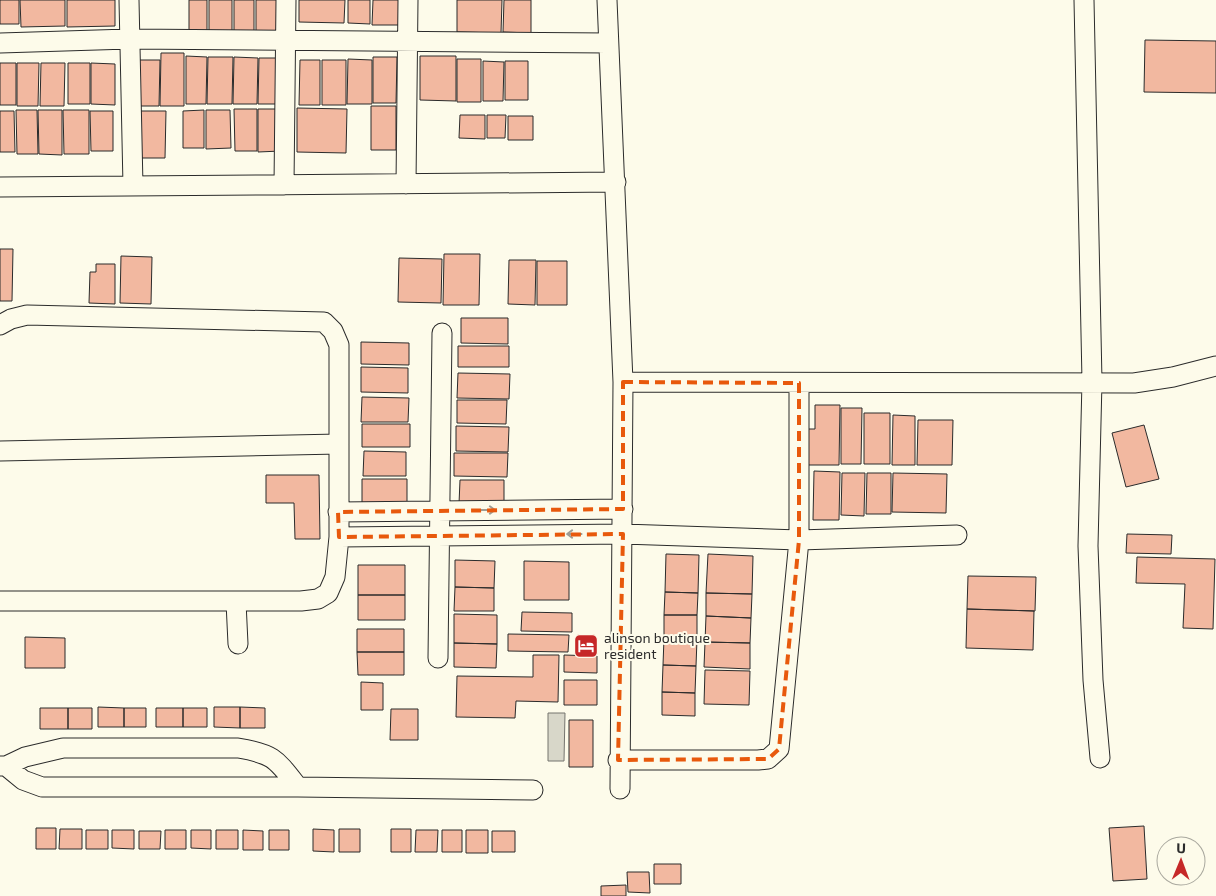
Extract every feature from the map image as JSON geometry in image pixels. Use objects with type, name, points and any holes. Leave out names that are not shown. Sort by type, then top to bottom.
[{"type":"street","points":[[129,0],[133,186]]},
{"type":"street","points":[[284,184],[286,0]]},
{"type":"street","points":[[406,184],[408,0]]},
{"type":"street","points":[[607,0],[623,382],[623,534],[618,760],[620,789]]},
{"type":"street","points":[[1084,0],[1092,381],[1088,546],[1093,680],[1100,758]]},
{"type":"street","points":[[0,44],[129,39],[608,43]]},
{"type":"street","points":[[0,187],[616,182]]},
{"type":"street","points":[[0,325],[27,315],[324,322],[333,331],[339,345],[339,537],[335,577],[328,593],[318,599],[301,601],[0,601]]},
{"type":"street","points":[[438,658],[442,333]]},
{"type":"street","points":[[623,382],[1092,381],[1134,383],[1173,377],[1216,366]]},
{"type":"street","points":[[618,760],[758,760],[774,755],[779,749],[799,540],[799,383]]},
{"type":"street","points":[[0,451],[338,444]]},
{"type":"street","points":[[338,512],[623,509]]},
{"type":"street","points":[[339,537],[623,534],[799,540],[957,535]]},
{"type":"street","points":[[236,602],[238,644]]},
{"type":"street","points":[[3,766],[25,757],[63,748],[238,748],[261,752],[277,760],[298,787]]},
{"type":"street","points":[[3,766],[23,780],[52,788],[298,787],[532,790]]},
{"type":"highlighted area","points":[[623,382],[799,383],[799,540],[779,749],[768,759],[758,760],[618,760],[623,534],[339,537],[338,512],[623,509]]},
{"type":"shaded area","points":[[548,713],[565,713],[564,761],[548,761]]},
{"type":"building","points":[[0,0],[19,0],[19,24],[0,24]]},
{"type":"building","points":[[20,0],[65,0],[65,26],[21,27]]},
{"type":"building","points":[[67,0],[115,0],[115,26],[67,27]]},
{"type":"building","points":[[189,0],[207,0],[207,33],[189,33]]},
{"type":"building","points":[[209,0],[232,0],[232,32],[209,32]]},
{"type":"building","points":[[234,0],[254,0],[254,35],[234,35]]},
{"type":"building","points":[[256,0],[282,0],[282,34],[256,33]]},
{"type":"building","points":[[299,0],[345,0],[344,23],[299,22]]},
{"type":"building","points":[[348,0],[370,0],[370,24],[348,23]]},
{"type":"building","points":[[373,0],[399,0],[399,25],[372,25]]},
{"type":"building","points":[[457,0],[502,0],[501,33],[457,32]]},
{"type":"building","points":[[504,0],[531,0],[531,33],[503,32]]},
{"type":"building","points":[[1145,40],[1216,41],[1216,93],[1144,92]]},
{"type":"building","points":[[161,53],[184,53],[184,106],[160,106]]},
{"type":"building","points":[[186,56],[207,57],[206,104],[186,104]]},
{"type":"building","points":[[420,56],[456,56],[456,101],[420,100]]},
{"type":"building","points":[[208,57],[233,57],[232,104],[207,104]]},
{"type":"building","points":[[234,57],[258,58],[257,104],[233,104]]},
{"type":"building","points":[[373,57],[397,57],[396,103],[373,103]]},
{"type":"building","points":[[259,58],[279,58],[279,104],[258,104]]},
{"type":"building","points":[[348,59],[372,60],[372,104],[347,104]]},
{"type":"building","points":[[457,59],[481,59],[481,102],[457,102]]},
{"type":"building","points":[[138,60],[160,60],[159,106],[138,106]]},
{"type":"building","points":[[300,60],[320,60],[320,105],[299,105]]},
{"type":"building","points":[[322,60],[346,60],[346,105],[322,105]]},
{"type":"building","points":[[483,61],[504,62],[503,101],[483,101]]},
{"type":"building","points":[[505,61],[528,61],[528,100],[505,100]]},
{"type":"building","points":[[0,63],[16,63],[16,105],[0,105]]},
{"type":"building","points":[[17,63],[39,63],[38,106],[17,106]]},
{"type":"building","points":[[41,63],[65,63],[64,106],[40,106]]},
{"type":"building","points":[[68,63],[90,63],[90,104],[68,104]]},
{"type":"building","points":[[91,63],[115,64],[115,105],[91,104]]},
{"type":"building","points":[[371,106],[396,106],[396,150],[371,150]]},
{"type":"building","points":[[297,108],[347,109],[346,153],[297,152]]},
{"type":"building","points":[[234,109],[257,109],[257,151],[235,151]]},
{"type":"building","points":[[258,109],[281,109],[281,151],[258,152]]},
{"type":"building","points":[[16,110],[37,110],[38,154],[17,154]]},
{"type":"building","points":[[38,110],[62,110],[62,155],[39,154]]},
{"type":"building","points":[[63,110],[89,110],[89,154],[64,154]]},
{"type":"building","points":[[204,110],[204,148],[183,148],[183,111]]},
{"type":"building","points":[[206,110],[230,110],[231,148],[206,149]]},
{"type":"building","points":[[0,111],[14,111],[15,152],[0,152]]},
{"type":"building","points":[[90,111],[113,111],[113,151],[91,151]]},
{"type":"building","points":[[139,111],[166,111],[165,158],[138,158]]},
{"type":"building","points":[[460,115],[485,115],[485,139],[459,138]]},
{"type":"building","points":[[487,115],[506,115],[505,138],[487,138]]},
{"type":"building","points":[[508,116],[533,116],[533,140],[508,140]]},
{"type":"building","points":[[0,249],[13,249],[12,301],[0,301]]},
{"type":"building","points":[[444,254],[480,254],[479,305],[443,305]]},
{"type":"building","points":[[121,256],[152,257],[151,304],[120,303]]},
{"type":"building","points":[[399,258],[442,259],[441,303],[398,302]]},
{"type":"building","points":[[509,260],[536,260],[535,305],[508,304]]},
{"type":"building","points":[[537,261],[567,261],[567,305],[537,305]]},
{"type":"building","points":[[96,264],[115,264],[115,304],[89,303],[90,272],[96,272]]},
{"type":"building","points":[[461,318],[508,318],[508,344],[461,343]]},
{"type":"building","points":[[361,342],[409,343],[409,365],[361,364]]},
{"type":"building","points":[[458,346],[509,346],[509,367],[458,367]]},
{"type":"building","points":[[361,367],[408,368],[408,393],[361,392]]},
{"type":"building","points":[[458,373],[510,374],[509,399],[457,398]]},
{"type":"building","points":[[362,397],[409,398],[408,422],[361,422]]},
{"type":"building","points":[[457,400],[507,400],[506,424],[457,423]]},
{"type":"building","points":[[815,405],[840,405],[839,465],[806,465],[807,429],[815,429]]},
{"type":"building","points":[[841,408],[862,408],[861,464],[841,464]]},
{"type":"building","points":[[864,413],[890,413],[890,464],[864,464]]},
{"type":"building","points":[[893,415],[915,416],[915,465],[892,465]]},
{"type":"building","points":[[918,420],[953,420],[952,465],[917,465]]},
{"type":"building","points":[[362,424],[410,424],[410,447],[362,447]]},
{"type":"building","points":[[1144,425],[1159,479],[1126,487],[1112,433]]},
{"type":"building","points":[[456,426],[509,427],[508,452],[456,451]]},
{"type":"building","points":[[364,451],[406,452],[406,476],[363,476]]},
{"type":"building","points":[[454,453],[508,453],[507,477],[454,476]]},
{"type":"building","points":[[814,471],[840,472],[839,520],[813,520]]},
{"type":"building","points":[[842,473],[865,473],[864,516],[841,515]]},
{"type":"building","points":[[867,473],[891,473],[891,514],[866,514]]},
{"type":"building","points":[[893,473],[947,474],[946,513],[892,512]]},
{"type":"building","points":[[266,475],[319,475],[320,539],[295,539],[294,503],[266,503]]},
{"type":"building","points":[[362,479],[407,479],[407,504],[362,504]]},
{"type":"building","points":[[460,480],[504,480],[504,505],[459,504]]},
{"type":"building","points":[[1127,534],[1172,535],[1171,554],[1126,553]]},
{"type":"building","points":[[666,554],[699,555],[698,593],[665,592]]},
{"type":"building","points":[[708,554],[753,556],[752,594],[706,593]]},
{"type":"building","points":[[1137,557],[1215,559],[1213,629],[1183,628],[1185,584],[1136,583]]},
{"type":"building","points":[[455,560],[495,561],[494,588],[455,587]]},
{"type":"building","points":[[524,561],[569,562],[569,600],[524,600]]},
{"type":"building","points":[[358,565],[405,565],[405,595],[358,595]]},
{"type":"building","points":[[968,576],[1036,577],[1035,611],[967,609]]},
{"type":"building","points":[[455,587],[494,588],[494,611],[454,611]]},
{"type":"building","points":[[665,592],[698,593],[697,615],[664,615]]},
{"type":"building","points":[[706,593],[752,594],[751,618],[706,616]]},
{"type":"building","points":[[358,595],[405,595],[405,620],[358,620]]},
{"type":"building","points":[[967,609],[1034,611],[1033,650],[966,648]]},
{"type":"building","points":[[522,612],[572,613],[572,632],[521,631]]},
{"type":"building","points":[[454,614],[497,615],[497,644],[454,643]]},
{"type":"building","points":[[664,615],[697,615],[697,639],[664,638]]},
{"type":"building","points":[[706,616],[751,618],[750,643],[705,642]]},
{"type":"building","points":[[357,629],[404,629],[404,652],[357,652]]},
{"type":"building","points":[[508,634],[569,635],[568,652],[508,651]]},
{"type":"building","points":[[25,637],[65,638],[65,668],[25,668]]},
{"type":"building","points":[[664,638],[697,639],[696,666],[663,665]]},
{"type":"building","points":[[705,642],[750,643],[750,669],[704,667]]},
{"type":"building","points":[[454,643],[497,644],[496,668],[454,667]]},
{"type":"building","points":[[357,652],[404,652],[404,675],[358,675]]},
{"type":"building","points":[[533,655],[559,655],[558,702],[516,701],[515,718],[456,717],[457,676],[533,677]]},
{"type":"building","points":[[564,655],[597,656],[597,673],[564,672]]},
{"type":"building","points":[[663,665],[696,666],[695,693],[662,692]]},
{"type":"building","points":[[705,670],[750,671],[749,705],[704,704]]},
{"type":"building","points":[[564,680],[597,680],[597,705],[564,705]]},
{"type":"building","points":[[361,682],[383,683],[383,710],[361,710]]},
{"type":"building","points":[[662,692],[695,693],[695,716],[662,715]]},
{"type":"building","points":[[98,707],[124,708],[124,727],[98,727]]},
{"type":"building","points":[[214,707],[240,707],[240,728],[214,727]]},
{"type":"building","points":[[240,707],[265,708],[265,728],[240,728]]},
{"type":"building","points":[[40,708],[68,708],[68,729],[40,729]]},
{"type":"building","points":[[68,708],[92,708],[92,729],[68,729]]},
{"type":"building","points":[[124,708],[146,708],[146,727],[124,727]]},
{"type":"building","points":[[156,708],[183,708],[183,727],[156,727]]},
{"type":"building","points":[[183,708],[207,708],[207,727],[183,727]]},
{"type":"building","points":[[391,709],[418,709],[418,740],[390,740]]},
{"type":"building","points":[[569,720],[593,720],[593,767],[569,767]]},
{"type":"building","points":[[1144,826],[1147,879],[1113,881],[1109,828]]},
{"type":"building","points":[[36,828],[56,828],[56,849],[36,849]]},
{"type":"building","points":[[60,829],[82,829],[82,849],[59,849]]},
{"type":"building","points":[[313,829],[334,830],[334,852],[313,851]]},
{"type":"building","points":[[339,829],[360,829],[360,852],[339,852]]},
{"type":"building","points":[[391,829],[411,829],[411,852],[391,852]]},
{"type":"building","points":[[86,830],[108,830],[108,849],[86,849]]},
{"type":"building","points":[[112,830],[134,830],[134,849],[112,848]]},
{"type":"building","points":[[165,830],[186,830],[186,849],[165,849]]},
{"type":"building","points":[[191,830],[211,830],[211,849],[191,848]]},
{"type":"building","points":[[216,830],[238,830],[238,849],[216,849]]},
{"type":"building","points":[[243,830],[263,831],[263,850],[243,850]]},
{"type":"building","points":[[269,830],[289,830],[289,850],[269,850]]},
{"type":"building","points":[[416,830],[438,830],[437,852],[415,852]]},
{"type":"building","points":[[442,830],[462,830],[462,852],[442,852]]},
{"type":"building","points":[[466,830],[488,830],[488,853],[466,853]]},
{"type":"building","points":[[139,831],[161,831],[160,849],[139,849]]},
{"type":"building","points":[[492,831],[515,831],[515,852],[492,852]]},
{"type":"building","points":[[654,864],[681,864],[681,884],[654,884]]},
{"type":"building","points":[[627,872],[649,872],[650,893],[628,892]]},
{"type":"building","points":[[626,885],[626,896],[601,896],[601,886]]},
{"type":"place","name":"alinson boutique resident","points":[[586,646]]}]
